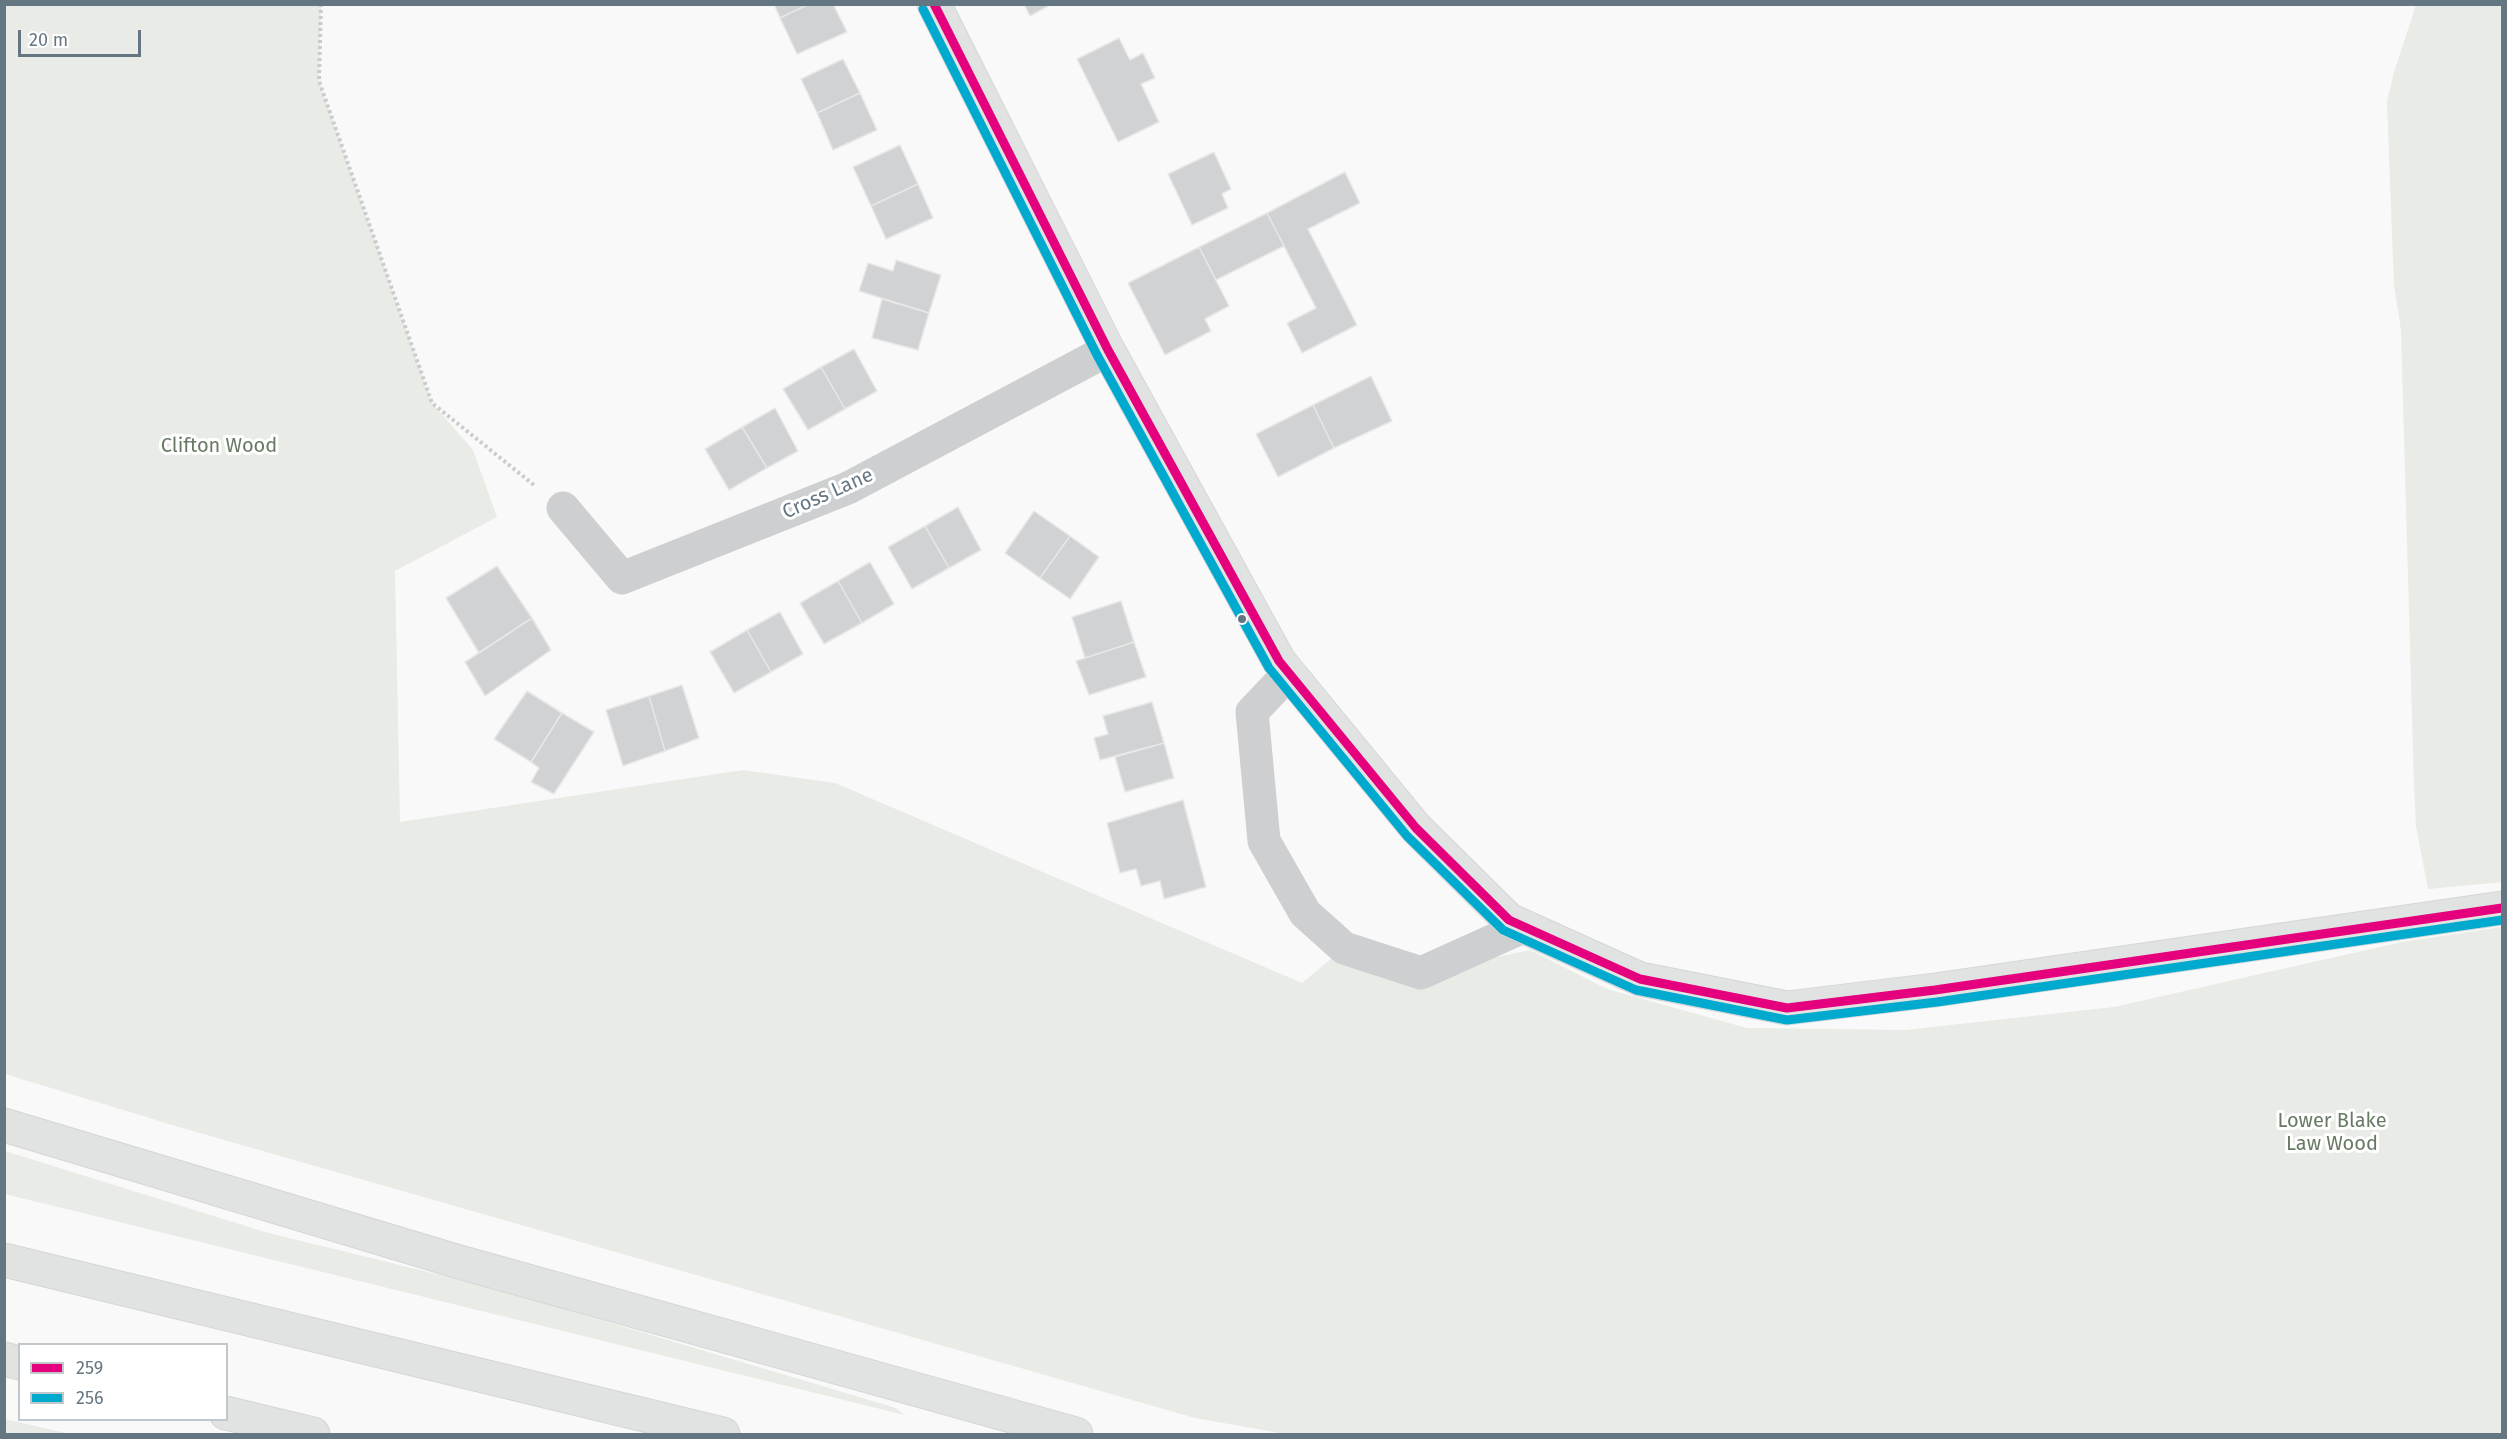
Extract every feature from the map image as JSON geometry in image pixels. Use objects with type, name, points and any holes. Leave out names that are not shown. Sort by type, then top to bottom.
[{"type":"main road","points":[[934,4],[1108,350],[1274,650],[1290,673],[1416,828],[1509,920],[1640,979],[1787,1008],[1947,989],[2502,908]]},
{"type":"main road","points":[[4,1125],[456,1262],[1076,1434]]},
{"type":"main road","points":[[4,1260],[723,1434]]},
{"type":"main road","points":[[228,1413],[314,1434]]},
{"type":"street","name":"Cross Lane","points":[[563,508],[622,578],[848,488],[1108,350]]},
{"type":"street","points":[[1290,673],[1252,712],[1264,841],[1305,912],[1344,948],[1421,973],[1523,927]]},
{"type":"path","points":[[321,4],[319,81],[432,403],[563,508]]},
{"type":"green space","points":[[4,5],[321,5],[319,81],[432,403],[473,450],[497,517],[395,571],[400,822],[743,770],[835,783],[1302,983],[1344,948],[1421,973],[1530,950],[1607,989],[1747,1028],[1905,1030],[2114,1007],[2402,942],[2502,927],[2502,1434],[1285,1434],[1195,1418],[179,1127],[5,1074]]},
{"type":"green space","points":[[2416,5],[2502,5],[2502,882],[2428,889],[2416,826],[2401,330],[2394,285],[2387,102],[2394,72]]},
{"type":"green space","points":[[5,1151],[265,1232],[497,1289],[896,1408],[905,1415],[5,1194]]},
{"type":"green space","points":[[5,1419],[71,1434],[5,1434]]},
{"type":"building","points":[[774,4],[809,4],[780,18]]},
{"type":"building","points":[[809,4],[833,4],[847,32],[797,54],[780,18]]},
{"type":"building","points":[[1024,4],[1052,4],[1030,16]]},
{"type":"building","points":[[1119,38],[1130,60],[1143,53],[1155,78],[1141,84],[1159,122],[1118,142],[1077,59]]},
{"type":"building","points":[[843,59],[860,93],[817,113],[801,79]]},
{"type":"building","points":[[860,93],[877,130],[833,150],[817,113]]},
{"type":"building","points":[[900,145],[918,184],[871,206],[853,167]]},
{"type":"building","points":[[1214,152],[1231,189],[1222,194],[1228,208],[1192,225],[1168,174]]},
{"type":"building","points":[[1345,172],[1360,203],[1308,229],[1357,325],[1302,353],[1287,323],[1316,308],[1267,213]]},
{"type":"building","points":[[918,184],[933,218],[886,239],[871,206]]},
{"type":"building","points":[[1267,213],[1284,246],[1216,280],[1199,247]]},
{"type":"building","points":[[1199,247],[1229,306],[1205,319],[1211,331],[1165,355],[1128,283]]},
{"type":"building","points":[[896,260],[941,275],[929,313],[859,291],[868,263],[893,271]]},
{"type":"building","points":[[882,299],[929,313],[918,350],[872,338]]},
{"type":"building","points":[[854,349],[877,391],[845,409],[821,367]]},
{"type":"building","points":[[821,367],[845,409],[808,430],[783,389]]},
{"type":"building","points":[[1371,376],[1392,421],[1334,448],[1313,405]]},
{"type":"building","points":[[1313,405],[1334,448],[1278,477],[1256,434]]},
{"type":"building","points":[[775,408],[798,451],[767,468],[742,427]]},
{"type":"building","points":[[742,427],[767,468],[729,490],[705,449]]},
{"type":"building","points":[[958,507],[981,550],[949,568],[925,526]]},
{"type":"building","points":[[1034,511],[1070,536],[1040,578],[1005,553]]},
{"type":"building","points":[[925,526],[949,568],[912,589],[888,547]]},
{"type":"building","points":[[1070,536],[1099,557],[1070,599],[1040,578]]},
{"type":"building","points":[[870,562],[894,604],[862,623],[838,581]]},
{"type":"building","points":[[497,566],[532,618],[479,653],[446,598]]},
{"type":"building","points":[[838,581],[862,623],[824,644],[800,603]]},
{"type":"building","points":[[1121,601],[1134,642],[1085,658],[1072,617]]},
{"type":"building","points":[[780,612],[803,654],[771,672],[747,630]]},
{"type":"building","points":[[532,618],[551,650],[485,696],[465,662]]},
{"type":"building","points":[[747,630],[771,672],[734,693],[710,652]]},
{"type":"building","points":[[1134,642],[1146,677],[1089,695],[1076,661]]},
{"type":"building","points":[[682,685],[699,738],[665,751],[649,696]]},
{"type":"building","points":[[527,691],[562,713],[531,762],[494,739]]},
{"type":"building","points":[[649,696],[665,751],[623,766],[606,710]]},
{"type":"building","points":[[1152,702],[1164,743],[1100,760],[1094,738],[1108,734],[1103,716]]},
{"type":"building","points":[[562,713],[594,732],[554,794],[531,782],[539,768],[531,762]]},
{"type":"building","points":[[1164,743],[1174,778],[1125,792],[1115,757]]},
{"type":"building","points":[[1183,800],[1206,887],[1164,899],[1160,881],[1141,886],[1136,869],[1120,873],[1107,823]]},
{"type":"transit line","name":"259","points":[[934,4],[1108,350],[1279,661],[1416,828],[1509,920],[1640,979],[1787,1008],[1935,990],[2502,908]]},
{"type":"transit line","name":"256","points":[[923,9],[1097,355],[1269,668],[1407,836],[1503,930],[1636,990],[1787,1020],[1937,1002],[2502,920]]},
{"type":"park label","name":"Clifton Wood","points":[[219,446]]},
{"type":"park label","name":"Lower Blake Law Wood","points":[[2332,1132]]}]
